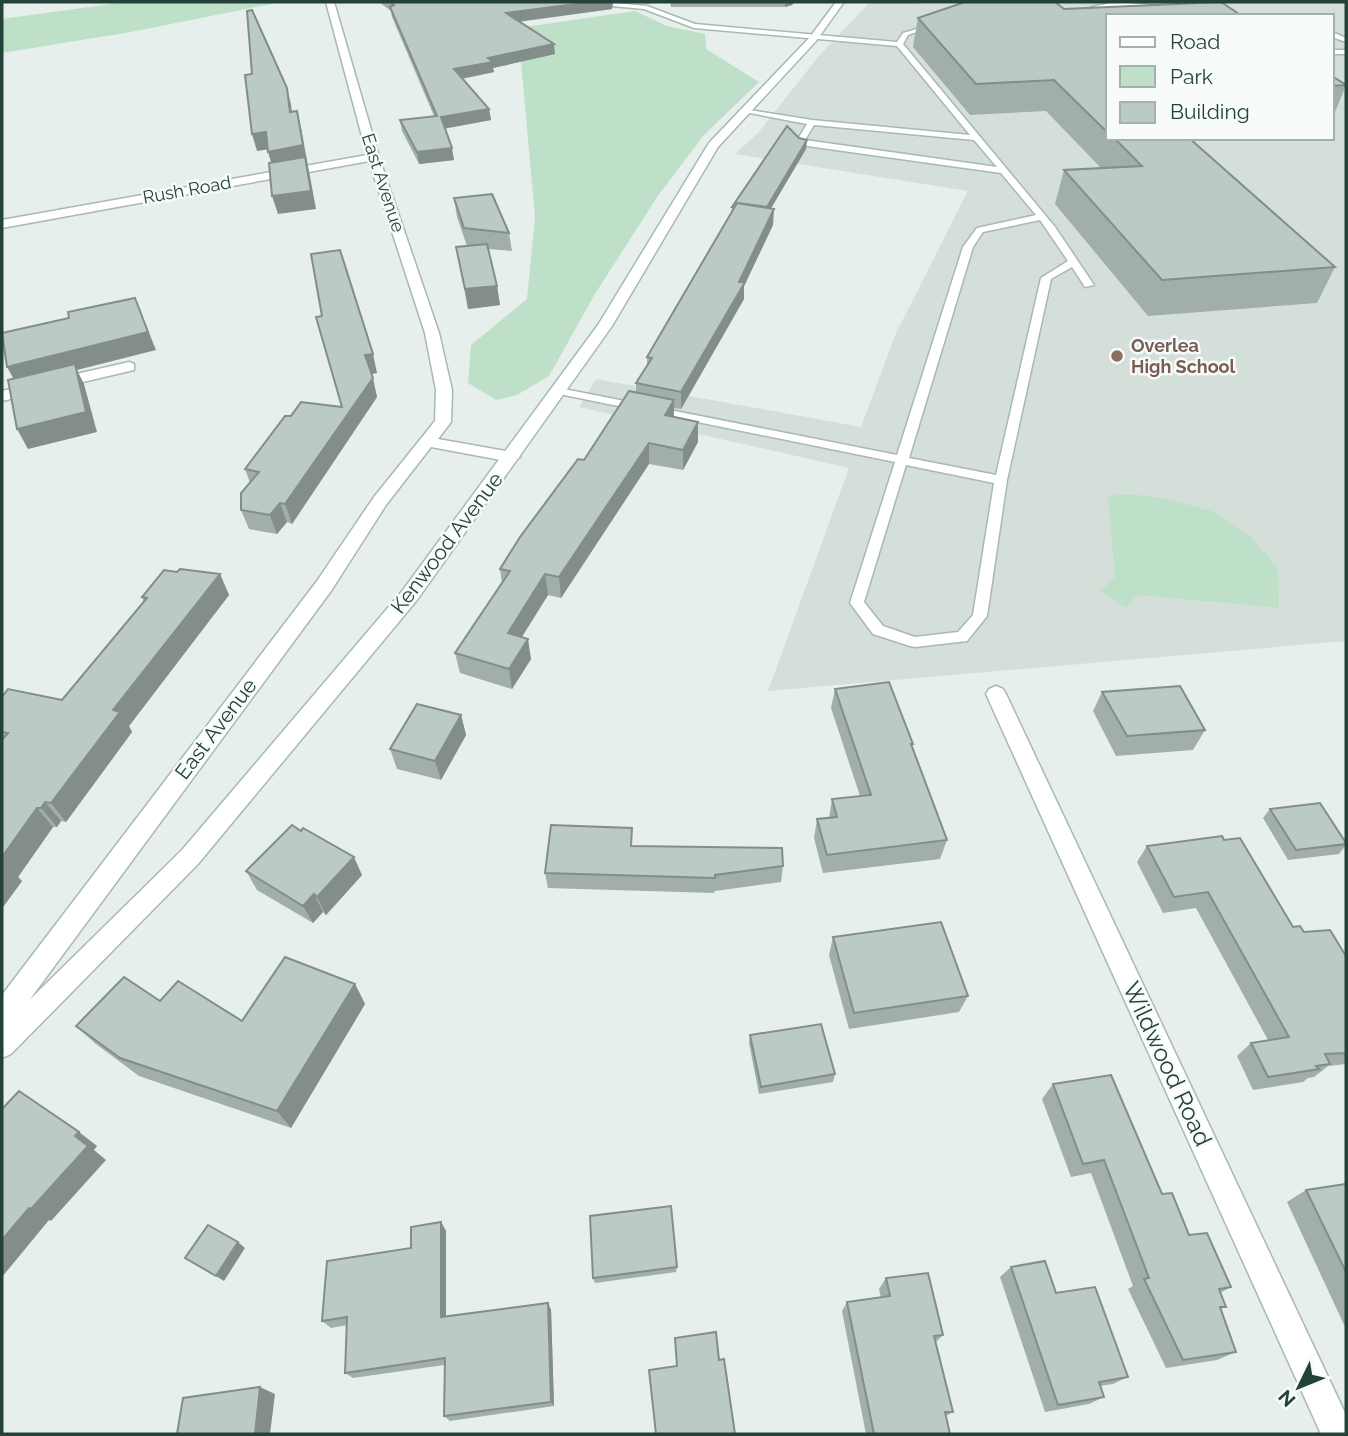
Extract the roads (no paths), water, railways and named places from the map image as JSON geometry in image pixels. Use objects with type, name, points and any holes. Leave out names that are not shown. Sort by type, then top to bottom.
[{"type":"street","name":"East Avenue","points":[[2,1016],[324,586],[380,501],[443,422],[444,390],[432,333],[373,157],[330,2]]},
{"type":"street","name":"Kenwood Avenue","points":[[2,1045],[190,857],[410,595],[605,326],[713,145],[813,38],[840,2]]},
{"type":"street","name":"Rush Road","points":[[2,223],[373,157]]},
{"type":"street","points":[[2,396],[129,367]]},
{"type":"street","points":[[429,442],[512,457]]},
{"type":"street","name":"Wildwood Road","points":[[996,694],[1338,1434]]},
{"type":"lane","points":[[1072,20],[1086,20],[1090,10],[1110,2],[1141,3],[1180,14]]},
{"type":"lane","points":[[614,5],[645,7],[694,26],[900,44],[1042,218],[1089,285]]},
{"type":"lane","points":[[900,44],[905,34],[939,23]]},
{"type":"lane","points":[[743,111],[812,122],[975,138]]},
{"type":"lane","points":[[812,122],[800,142],[1003,171]]},
{"type":"lane","points":[[1042,218],[992,225],[980,229],[973,237],[857,603],[878,630],[915,642],[962,637],[980,616],[1002,480],[1046,278],[1074,262]]},
{"type":"lane","points":[[559,391],[1002,480]]},
{"type":"place","name":"Overlea High School","points":[[1117,356]]}]
